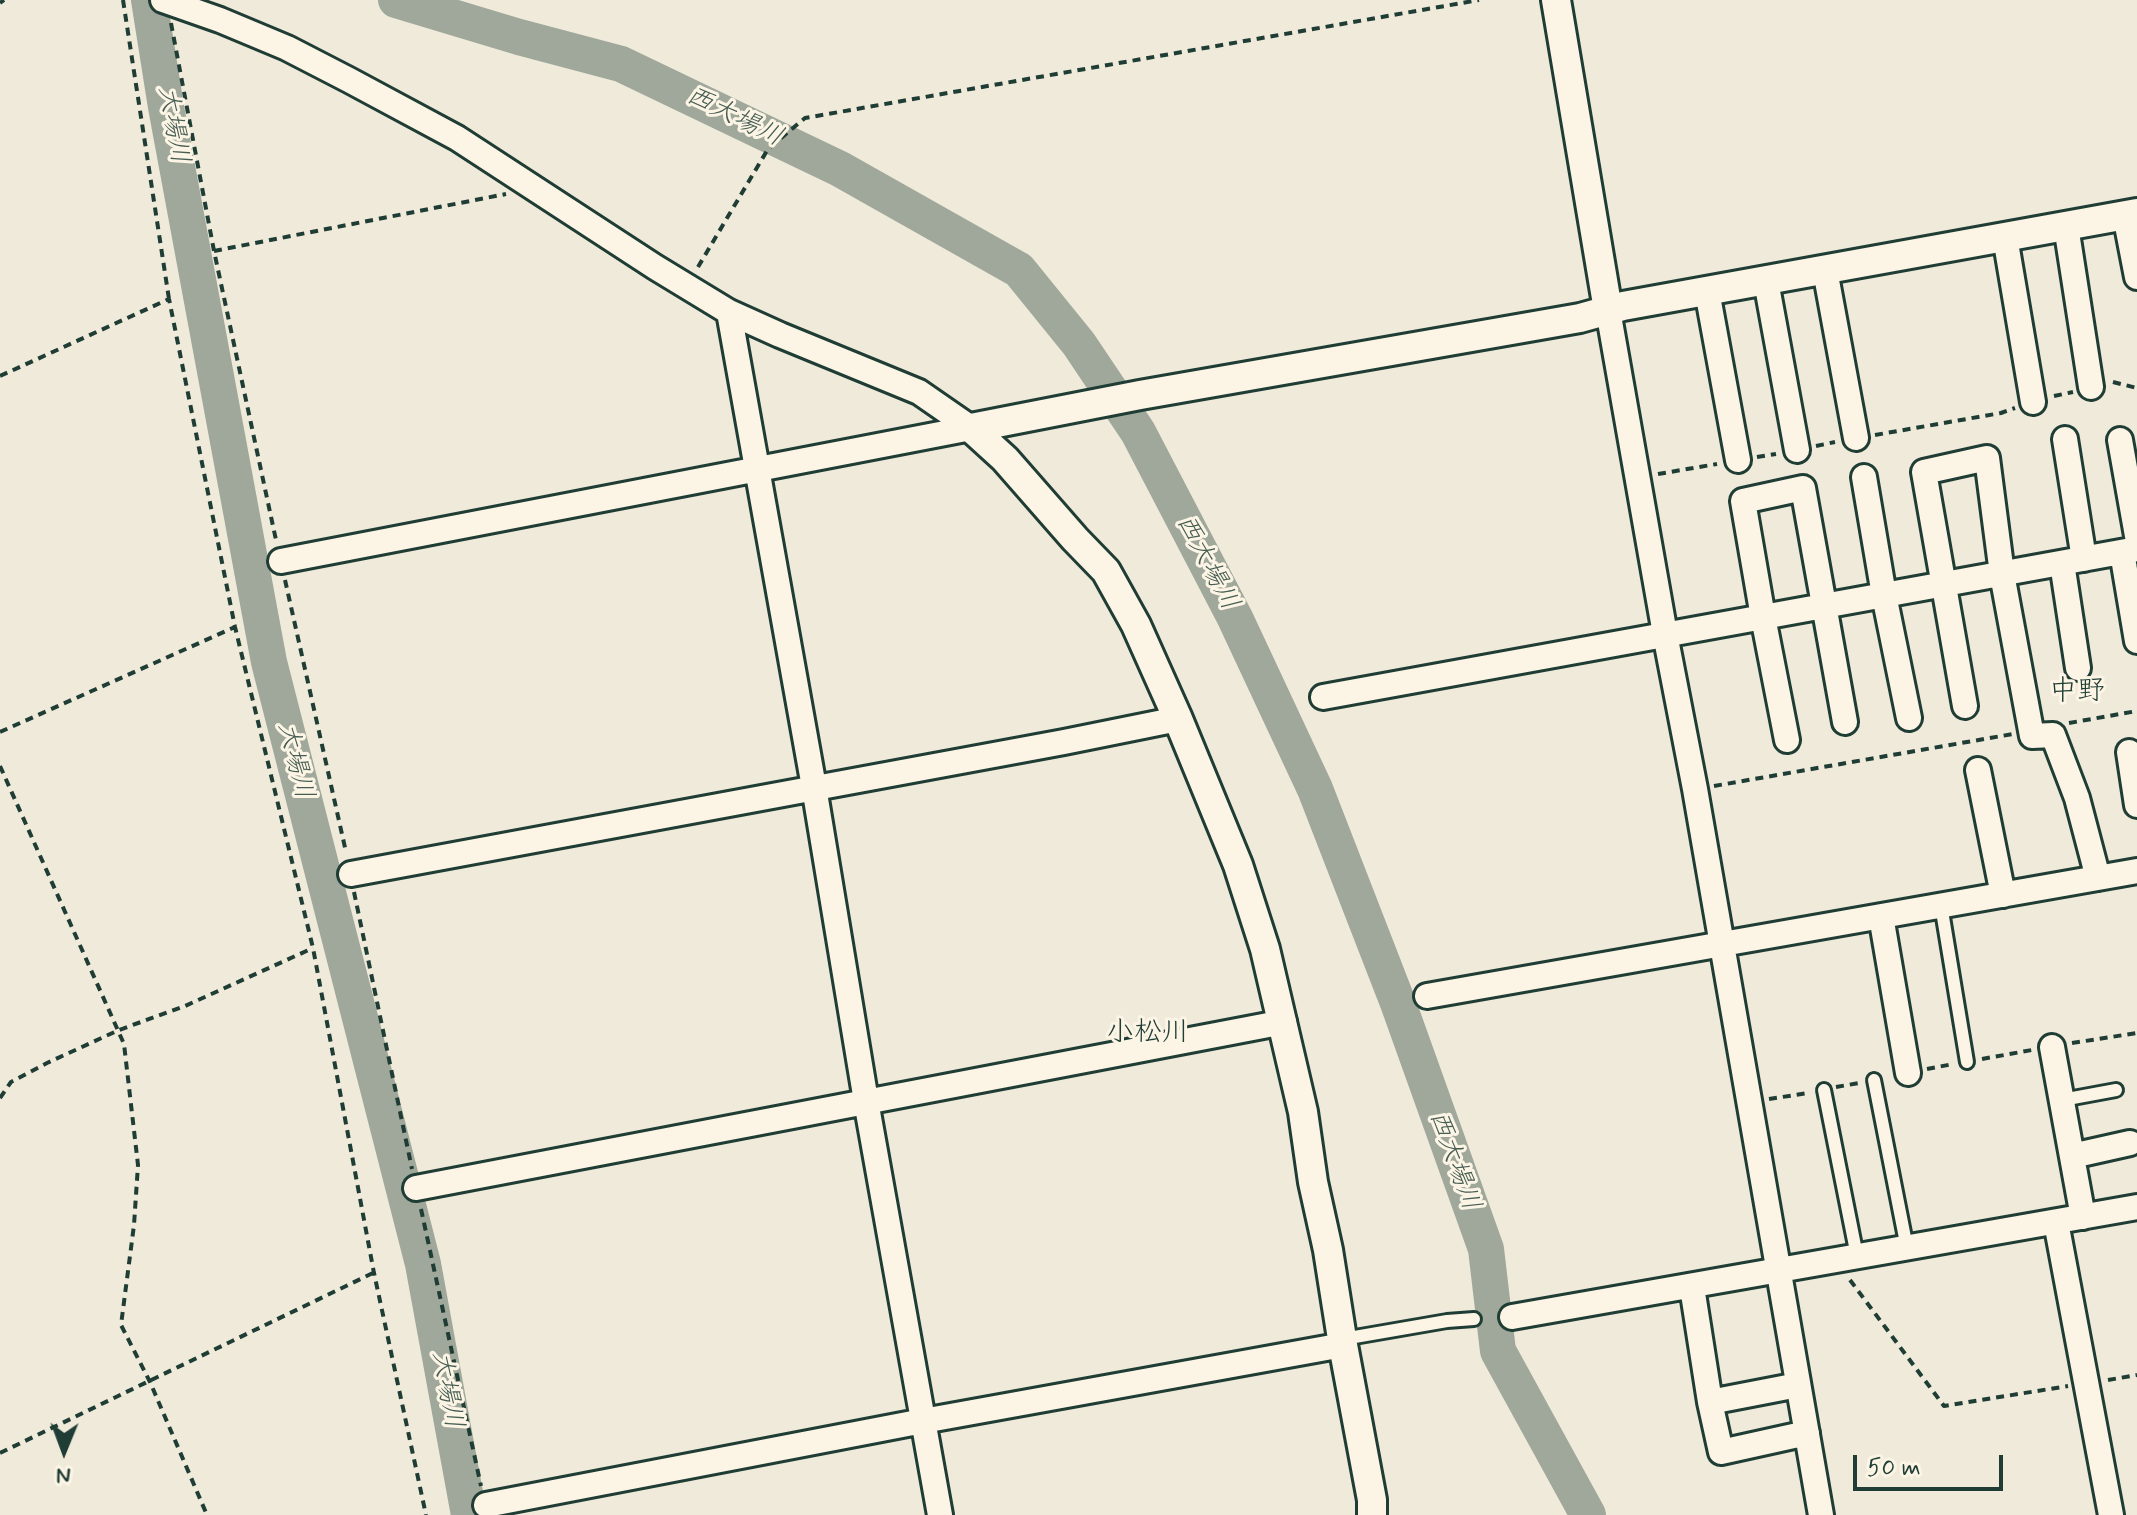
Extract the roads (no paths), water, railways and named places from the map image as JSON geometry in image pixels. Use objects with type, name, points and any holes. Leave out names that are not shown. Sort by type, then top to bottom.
[{"type":"street","points":[[1556,0],[1821,1515]]},
{"type":"street","points":[[165,1],[220,20],[300,55],[457,138],[729,312],[919,392],[971,428],[1005,459],[1106,571],[1136,625],[1178,719],[1238,865],[1265,949],[1303,1112],[1313,1182],[1372,1500],[1372,1515]]},
{"type":"street","points":[[281,561],[1091,404],[1580,318],[1707,291],[2131,214],[2137,277]]},
{"type":"street","points":[[2066,226],[2091,387]]},
{"type":"street","points":[[2005,237],[2033,402]]},
{"type":"street","points":[[1825,270],[1856,438]]},
{"type":"street","points":[[1766,281],[1797,450]]},
{"type":"street","points":[[1707,291],[1738,460]]},
{"type":"street","points":[[729,312],[940,1515]]},
{"type":"street","points":[[2065,439],[2078,668]]},
{"type":"street","points":[[2120,440],[2132,546],[2137,641]]},
{"type":"street","points":[[1965,706],[1924,472],[1987,458],[2002,574],[2032,736],[2053,735],[2077,798],[2098,878]]},
{"type":"street","points":[[1864,477],[1909,718]]},
{"type":"street","points":[[1787,740],[1743,501],[1803,488],[1845,722]]},
{"type":"street","points":[[1323,697],[2073,561],[2132,546]]},
{"type":"street","points":[[351,874],[1178,719]]},
{"type":"street","points":[[2129,752],[2137,805]]},
{"type":"street","points":[[1978,770],[2003,895]]},
{"type":"street","points":[[1427,996],[2137,871]]},
{"type":"street","points":[[1881,916],[1908,1073]]},
{"type":"street","points":[[416,1188],[1284,1022]]},
{"type":"street","points":[[2052,1047],[2083,1217]]},
{"type":"street","points":[[2072,1156],[2130,1143]]},
{"type":"street","points":[[1512,1317],[2137,1207]]},
{"type":"street","points":[[2056,1222],[2111,1515]]},
{"type":"street","points":[[1692,1287],[1721,1452],[1807,1433]]},
{"type":"street","points":[[486,1505],[1342,1342]]},
{"type":"street","points":[[1710,1402],[1798,1385]]},
{"type":"lane","points":[[1941,905],[1967,1062]]},
{"type":"lane","points":[[1874,1080],[1907,1248]]},
{"type":"lane","points":[[1824,1090],[1846,1258]]},
{"type":"lane","points":[[2062,1100],[2116,1090]]},
{"type":"lane","points":[[1342,1342],[1447,1321],[1474,1319]]},
{"type":"waterway","name":"大場川","points":[[149,0],[269,662],[423,1264],[469,1515]]},
{"type":"waterway","name":"西大場川","points":[[396,0],[621,64],[840,169],[1019,270],[1079,344],[1138,432],[1235,618],[1315,789],[1398,1003],[1486,1249],[1498,1351],[1588,1515]]},
{"type":"district","name":"中野","points":[[2077,693]]},
{"type":"district","name":"小松川","points":[[1148,1034]]}]
